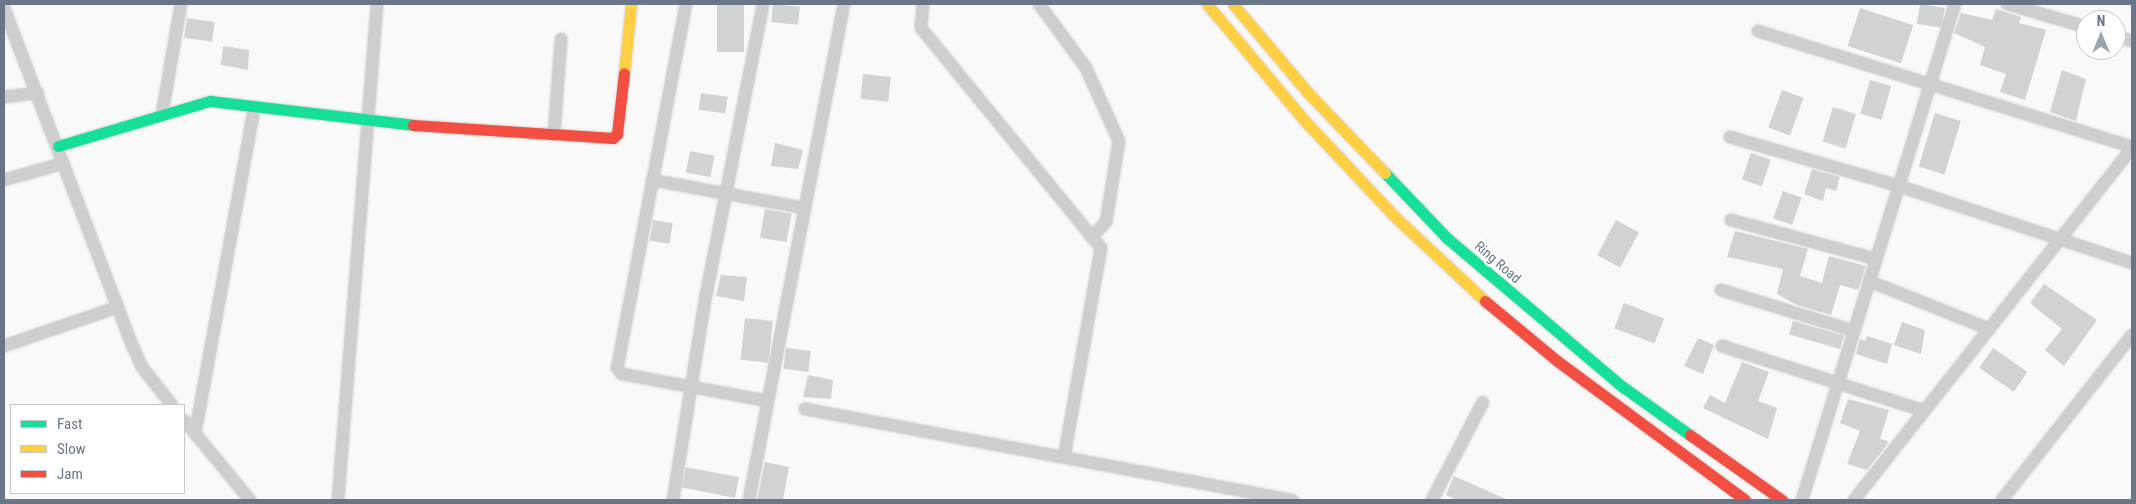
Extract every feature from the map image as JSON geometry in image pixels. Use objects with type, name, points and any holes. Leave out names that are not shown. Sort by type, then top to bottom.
[{"type":"main road","points":[[58,146],[210,101],[368,122],[554,135],[616,136],[631,4]]},
{"type":"main road","points":[[1207,4],[1304,120],[1394,216],[1470,288],[1556,360],[1744,500]]},
{"type":"main road","name":"Ring Road","points":[[1233,4],[1316,102],[1447,238],[1623,386],[1782,500]]},
{"type":"street","points":[[162,114],[181,4]]},
{"type":"street","points":[[338,500],[377,4]]},
{"type":"street","points":[[686,4],[617,368],[622,374],[767,401]]},
{"type":"street","points":[[673,500],[690,388],[763,4]]},
{"type":"street","points":[[749,500],[844,4]]},
{"type":"street","points":[[923,4],[921,28],[1101,248],[1064,457]]},
{"type":"street","points":[[1039,4],[1086,68],[1119,141],[1106,222],[1092,237]]},
{"type":"street","points":[[1802,500],[1955,4]]},
{"type":"street","points":[[2008,4],[2076,24]]},
{"type":"street","points":[[4,8],[142,368],[171,404]]},
{"type":"street","points":[[1758,31],[2132,147],[1854,500]]},
{"type":"street","points":[[554,135],[561,39]]},
{"type":"street","points":[[4,97],[38,93]]},
{"type":"street","points":[[196,434],[254,108]]},
{"type":"street","points":[[1730,138],[1899,186],[2132,263]]},
{"type":"street","points":[[4,180],[64,163]]},
{"type":"street","points":[[652,180],[726,192],[804,208]]},
{"type":"street","points":[[1731,220],[1876,259]]},
{"type":"street","points":[[1869,281],[1989,329]]},
{"type":"street","points":[[1721,290],[1854,330]]},
{"type":"street","points":[[4,346],[118,308]]},
{"type":"street","points":[[2002,500],[2132,335]]},
{"type":"street","points":[[1722,346],[1924,411]]},
{"type":"street","points":[[1432,500],[1483,402]]},
{"type":"street","points":[[805,409],[1293,500]]},
{"type":"street","points":[[185,421],[250,500]]},
{"type":"building","points":[[717,4],[744,4],[744,52],[717,52]]},
{"type":"building","points":[[773,4],[800,7],[798,25],[771,22]]},
{"type":"building","points":[[1920,4],[1945,8],[1942,28],[1917,24]]},
{"type":"building","points":[[1860,8],[1913,25],[1901,63],[1848,46]]},
{"type":"building","points":[[1996,9],[2021,17],[2019,23],[2046,30],[2025,100],[2000,92],[2006,74],[1980,65],[1985,47],[1954,33],[1961,13],[1992,20]]},
{"type":"building","points":[[187,18],[215,22],[212,42],[184,38]]},
{"type":"building","points":[[223,46],[249,50],[248,70],[221,65]]},
{"type":"building","points":[[2062,70],[2086,79],[2076,121],[2050,112]]},
{"type":"building","points":[[863,74],[891,77],[888,102],[860,99]]},
{"type":"building","points":[[1870,80],[1891,86],[1882,120],[1860,114]]},
{"type":"building","points":[[1782,90],[1804,98],[1790,135],[1768,128]]},
{"type":"building","points":[[701,93],[728,97],[725,114],[699,110]]},
{"type":"building","points":[[1833,107],[1856,114],[1845,148],[1822,141]]},
{"type":"building","points":[[1935,113],[1961,121],[1944,174],[1919,167]]},
{"type":"building","points":[[775,143],[803,150],[798,169],[771,166]]},
{"type":"building","points":[[690,151],[715,156],[710,177],[686,173]]},
{"type":"building","points":[[1751,153],[1771,160],[1762,186],[1742,179]]},
{"type":"building","points":[[1812,169],[1840,177],[1836,191],[1826,188],[1823,201],[1804,194]]},
{"type":"building","points":[[1783,191],[1802,198],[1792,225],[1773,218]]},
{"type":"building","points":[[765,209],[792,214],[787,242],[760,238]]},
{"type":"building","points":[[653,220],[673,223],[669,244],[650,241]]},
{"type":"building","points":[[1616,220],[1639,232],[1620,268],[1597,255]]},
{"type":"building","points":[[1735,231],[1808,249],[1800,276],[1822,283],[1829,256],[1866,266],[1858,290],[1840,285],[1831,315],[1797,305],[1777,294],[1783,269],[1727,257]]},
{"type":"building","points":[[721,275],[747,277],[744,301],[716,296]]},
{"type":"building","points":[[2044,284],[2097,320],[2064,366],[2045,350],[2062,329],[2030,303]]},
{"type":"building","points":[[1624,303],[1664,318],[1654,344],[1614,328]]},
{"type":"building","points":[[745,318],[773,321],[768,363],[741,360]]},
{"type":"building","points":[[1793,321],[1844,336],[1840,349],[1789,334]]},
{"type":"building","points":[[1902,322],[1925,330],[1921,354],[1894,345]]},
{"type":"building","points":[[1867,336],[1892,344],[1887,364],[1856,354],[1860,339],[1865,341]]},
{"type":"building","points":[[1698,338],[1714,345],[1703,374],[1684,366]]},
{"type":"building","points":[[786,348],[811,351],[808,372],[783,369]]},
{"type":"building","points":[[1993,348],[2027,372],[2014,392],[1979,368]]},
{"type":"building","points":[[1742,362],[1769,372],[1758,401],[1777,408],[1768,439],[1703,408],[1710,395],[1725,403]]},
{"type":"building","points":[[808,375],[833,380],[831,399],[803,397]]},
{"type":"building","points":[[1848,399],[1889,410],[1880,439],[1888,441],[1887,445],[1867,470],[1847,464],[1860,431],[1840,423]]},
{"type":"building","points":[[765,462],[789,467],[783,500],[757,500]]},
{"type":"building","points":[[686,467],[739,477],[735,498],[682,488]]},
{"type":"building","points":[[1454,476],[1508,500],[1457,500],[1446,495]]},
{"type":"traffic: fast","points":[[58,146],[210,101],[413,125]]},
{"type":"traffic: fast","points":[[1385,173],[1447,238],[1623,387],[1690,435]]},
{"type":"traffic: slow","points":[[624,73],[631,4]]},
{"type":"traffic: slow","points":[[1207,4],[1304,120],[1394,216],[1485,301]]},
{"type":"traffic: slow","points":[[1233,4],[1310,95],[1385,173]]},
{"type":"traffic: jam","points":[[413,125],[613,138],[617,134],[624,73]]},
{"type":"traffic: jam","points":[[1485,301],[1556,360],[1745,500]]},
{"type":"traffic: jam","points":[[1690,435],[1782,500]]}]
